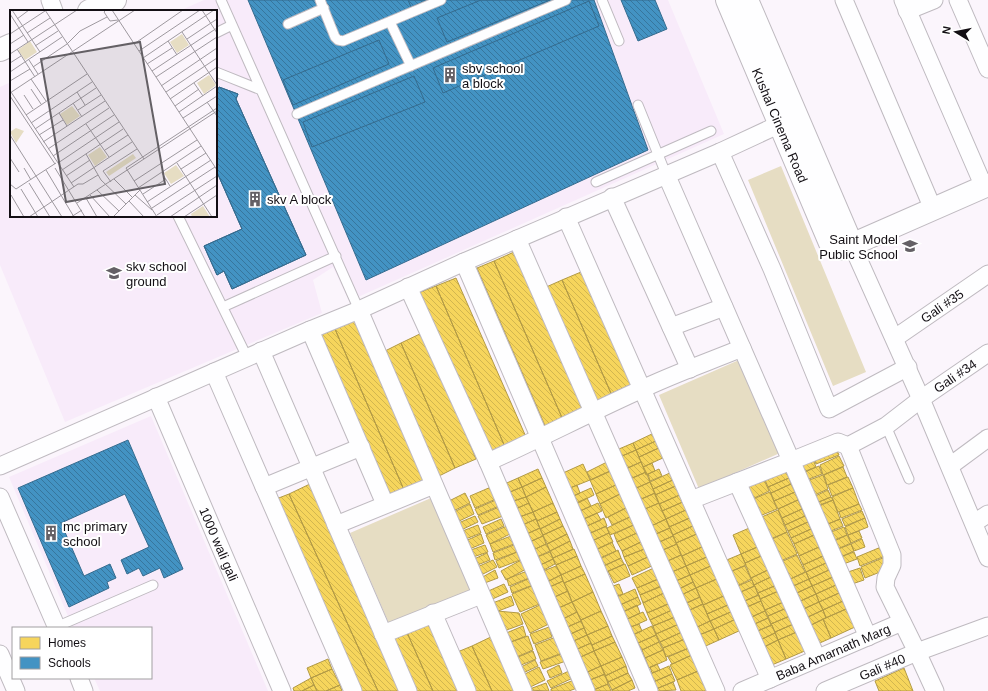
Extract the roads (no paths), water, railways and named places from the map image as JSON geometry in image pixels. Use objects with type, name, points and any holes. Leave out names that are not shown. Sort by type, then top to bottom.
[{"type":"street","points":[[50,0],[54,10]]},
{"type":"street","name":"Kushal Cinema Road","points":[[727,0],[788,120],[844,246]]},
{"type":"street","name":"Kushal Cinema Road","points":[[747,0],[788,120]]},
{"type":"street","points":[[844,0],[933,210]]},
{"type":"street","points":[[934,0],[905,5],[986,186],[933,210],[844,246],[895,338],[987,555]]},
{"type":"street","points":[[958,0],[988,69]]},
{"type":"street","points":[[91,10],[112,1]]},
{"type":"street","points":[[0,466],[254,354],[359,310],[612,197],[720,152],[788,120]]},
{"type":"street","points":[[720,152],[772,269],[829,409],[908,367]]},
{"type":"street","points":[[666,174],[868,637]]},
{"type":"street","points":[[612,197],[690,369]]},
{"type":"street","points":[[566,218],[770,679]]},
{"type":"street","points":[[517,239],[716,691]]},
{"type":"street","points":[[464,262],[649,691]]},
{"type":"street","name":"Gali #35","points":[[895,338],[988,274]]},
{"type":"street","points":[[408,287],[488,462],[586,691]]},
{"type":"street","points":[[671,327],[724,307]]},
{"type":"street","points":[[359,310],[523,691]]},
{"type":"street","points":[[310,330],[385,504]]},
{"type":"street","points":[[488,462],[540,439],[592,412],[642,389],[742,348]]},
{"type":"street","name":"Gali #34","points":[[848,446],[886,426],[921,399],[988,353]]},
{"type":"street","points":[[254,354],[311,467],[408,691]]},
{"type":"street","points":[[214,372],[353,691]]},
{"type":"street","name":"1000 wali gali","points":[[156,397],[282,691]]},
{"type":"street","points":[[950,466],[988,438]]},
{"type":"street","points":[[691,500],[791,462],[838,442],[848,446],[892,555],[892,564],[886,578],[885,587],[935,691]]},
{"type":"street","points":[[264,487],[361,447]]},
{"type":"street","points":[[737,482],[817,658]]},
{"type":"street","points":[[336,525],[434,485]]},
{"type":"street","points":[[0,496],[57,627]]},
{"type":"street","points":[[974,523],[988,514]]},
{"type":"street","points":[[383,634],[481,595]]},
{"type":"street","points":[[433,613],[467,691]]},
{"type":"street","name":"Baba Amarnath Marg","points":[[742,691],[902,622]]},
{"type":"street","name":"Gali #40","points":[[826,691],[917,652],[988,626]]},
{"type":"street","points":[[0,654],[16,691]]},
{"type":"street","points":[[79,679],[84,691]]},
{"type":"lane","points":[[221,0],[359,310]]},
{"type":"lane","points":[[288,24],[322,4],[338,40],[346,40],[441,0]]},
{"type":"lane","points":[[297,114],[566,0]]},
{"type":"lane","points":[[602,0],[619,41]]},
{"type":"lane","points":[[390,22],[411,66]]},
{"type":"lane","points":[[217,32],[232,25]]},
{"type":"lane","points":[[217,72],[261,90]]},
{"type":"lane","points":[[638,105],[666,174]]},
{"type":"lane","points":[[596,182],[711,131]]},
{"type":"lane","points":[[178,217],[223,307],[254,354]]},
{"type":"lane","points":[[223,307],[336,256]]},
{"type":"lane","points":[[886,426],[909,479]]},
{"type":"lane","points":[[57,627],[153,585]]},
{"type":"place","name":"sbv school a block","points":[[450,75]]},
{"type":"place","name":"skv A block","points":[[255,199]]},
{"type":"place","name":"Saint Model Public School","points":[[910,246]]},
{"type":"place","name":"skv school ground","points":[[114,273]]},
{"type":"place","name":"mc primary school","points":[[51,533]]}]
